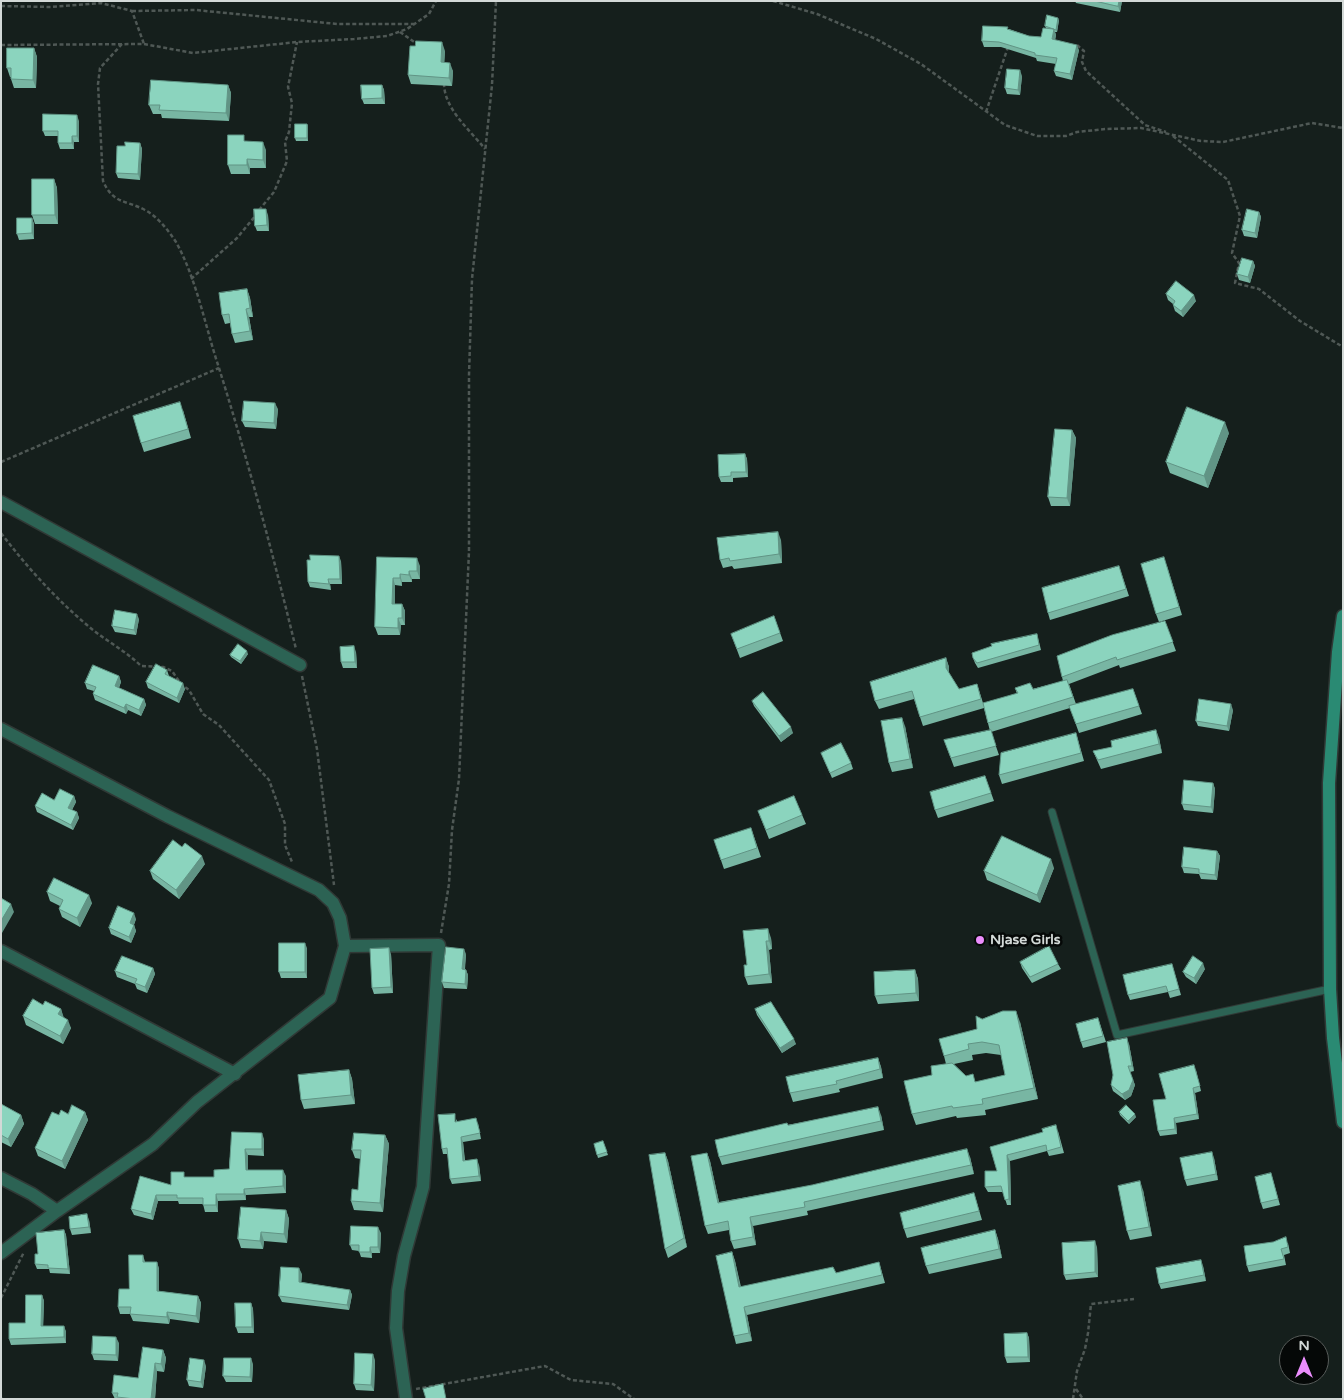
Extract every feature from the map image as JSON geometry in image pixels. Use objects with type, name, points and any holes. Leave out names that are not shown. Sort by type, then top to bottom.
[{"type":"main road","points":[[1343,616],[1338,652],[1329,783],[1330,989],[1333,1038],[1343,1122]]},
{"type":"street","points":[[1,502],[300,665]]},
{"type":"street","points":[[1,729],[167,816],[319,890],[333,903],[345,946],[330,998],[197,1102],[152,1144],[1,1253]]},
{"type":"street","points":[[345,946],[439,944],[423,1187],[404,1256],[398,1291],[396,1328],[406,1395]]},
{"type":"street","points":[[1,951],[235,1074]]},
{"type":"street","points":[[1,1178],[32,1194],[57,1211]]},
{"type":"lane","points":[[1052,812],[1117,1035],[1330,989]]},
{"type":"path","points":[[1,45],[144,44],[193,53],[297,42],[387,36],[400,32],[429,14],[436,1]]},
{"type":"path","points":[[439,944],[449,884],[452,830],[459,779],[469,551],[469,375],[472,278],[485,149],[496,1]]},
{"type":"path","points":[[773,1],[817,14],[876,39],[921,64],[1005,125],[1037,136],[1066,136],[1077,132],[1141,128],[1171,135],[1223,142],[1312,123],[1343,128]]},
{"type":"path","points":[[1,6],[51,7],[101,4],[132,11],[196,10],[337,24],[415,24]]},
{"type":"path","points":[[132,11],[144,44]]},
{"type":"path","points":[[400,32],[420,46]]},
{"type":"path","points":[[191,279],[236,238],[274,192],[287,161],[285,142],[289,132],[292,103],[288,87],[297,42]]},
{"type":"path","points":[[986,112],[1009,43]]},
{"type":"path","points":[[122,44],[104,61],[100,68],[98,84],[103,181],[109,194],[122,202],[145,210],[163,224],[176,243],[191,279],[240,432],[268,531],[300,665],[317,749],[337,912]]},
{"type":"path","points":[[1078,45],[1084,52],[1082,62],[1086,71],[1145,125],[1171,135],[1228,180],[1240,216],[1232,253],[1239,263],[1234,283],[1259,289],[1300,321],[1343,347]]},
{"type":"path","points":[[443,79],[444,93],[455,112],[485,149]]},
{"type":"path","points":[[1,462],[219,368]]},
{"type":"path","points":[[1,533],[34,576],[107,642],[130,655],[141,666],[163,667],[172,671],[181,684],[189,690],[202,714],[219,725],[269,780],[285,824],[285,845],[292,863],[304,883]]},
{"type":"path","points":[[1,1298],[34,1230]]},
{"type":"path","points":[[1073,1399],[1076,1389],[1077,1371],[1088,1333],[1091,1304],[1134,1299]]},
{"type":"path","points":[[406,1395],[545,1366],[571,1380],[613,1384],[634,1399]]},
{"type":"path","points":[[1076,1389],[1083,1399]]},
{"type":"building","points":[[1095,1],[1119,1],[1118,6]]},
{"type":"building","points":[[1047,15],[1058,18],[1056,30],[1045,26]]},
{"type":"building","points":[[983,26],[1008,27],[1007,29],[1029,36],[1041,37],[1043,28],[1054,29],[1052,39],[1077,45],[1070,74],[1054,71],[1057,58],[1035,55],[1035,53],[999,42],[982,41]]},
{"type":"building","points":[[416,41],[442,42],[441,62],[450,63],[449,78],[408,75],[410,46],[415,46]]},
{"type":"building","points":[[7,48],[34,48],[33,80],[11,79],[11,68],[7,68]]},
{"type":"building","points":[[1007,69],[1020,70],[1018,90],[1005,88]]},
{"type":"building","points":[[151,80],[228,85],[226,113],[159,110],[160,105],[149,105]]},
{"type":"building","points":[[361,85],[382,85],[382,98],[362,99]]},
{"type":"building","points":[[43,114],[77,115],[77,136],[72,136],[72,143],[58,143],[58,131],[43,131]]},
{"type":"building","points":[[295,124],[307,124],[307,138],[295,138]]},
{"type":"building","points":[[228,135],[244,135],[244,141],[263,142],[263,160],[247,159],[247,165],[228,165]]},
{"type":"building","points":[[125,142],[140,143],[138,174],[116,173],[117,146],[125,146]]},
{"type":"building","points":[[32,179],[54,179],[55,215],[32,215]]},
{"type":"building","points":[[254,209],[266,209],[267,225],[255,226]]},
{"type":"building","points":[[1247,209],[1259,212],[1255,233],[1242,230]]},
{"type":"building","points":[[17,218],[32,218],[32,233],[17,234]]},
{"type":"building","points":[[1242,258],[1253,261],[1248,277],[1237,274]]},
{"type":"building","points":[[1176,281],[1194,295],[1181,311],[1173,305],[1175,301],[1166,294]]},
{"type":"building","points":[[247,289],[250,308],[246,309],[250,331],[232,334],[229,314],[222,315],[219,293]]},
{"type":"building","points":[[244,401],[275,403],[274,423],[242,421]]},
{"type":"building","points":[[180,402],[188,429],[141,443],[133,416]]},
{"type":"building","points":[[1187,407],[1225,422],[1204,476],[1166,462]]},
{"type":"building","points":[[1055,429],[1072,430],[1067,498],[1048,497]]},
{"type":"building","points":[[745,454],[746,472],[731,472],[731,476],[719,477],[718,455]]},
{"type":"building","points":[[778,532],[779,554],[730,561],[729,558],[720,560],[717,538]]},
{"type":"building","points":[[310,555],[339,556],[340,579],[328,579],[329,584],[308,582],[307,560],[310,560]]},
{"type":"building","points":[[377,557],[417,558],[417,571],[409,571],[409,575],[400,574],[400,578],[393,578],[392,604],[402,604],[402,618],[398,618],[398,628],[375,627]]},
{"type":"building","points":[[1164,557],[1179,607],[1156,614],[1141,564]]},
{"type":"building","points":[[1119,566],[1126,589],[1048,613],[1042,588]]},
{"type":"building","points":[[115,610],[137,614],[134,630],[112,626]]},
{"type":"building","points":[[774,616],[780,633],[737,649],[731,634]]},
{"type":"building","points":[[1165,621],[1173,642],[1117,660],[1116,657],[1062,677],[1057,656],[1112,635]]},
{"type":"building","points":[[1037,634],[1039,645],[977,663],[973,658],[972,653],[992,646],[991,644]]},
{"type":"building","points":[[238,644],[247,651],[240,661],[230,655]]},
{"type":"building","points":[[354,646],[355,662],[341,662],[340,647]]},
{"type":"building","points":[[946,658],[946,668],[959,689],[977,684],[981,699],[920,717],[912,691],[875,701],[870,682]]},
{"type":"building","points":[[156,664],[167,670],[165,674],[183,683],[177,698],[146,682]]},
{"type":"building","points":[[93,665],[119,676],[115,686],[144,699],[139,710],[126,704],[124,708],[93,694],[96,687],[85,683]]},
{"type":"building","points":[[1067,680],[1073,697],[988,723],[983,703],[1018,693],[1015,688],[1030,683],[1033,689]]},
{"type":"building","points":[[1133,689],[1139,706],[1076,724],[1069,706]]},
{"type":"building","points":[[763,692],[791,727],[779,736],[752,701]]},
{"type":"building","points":[[1199,699],[1231,704],[1227,726],[1196,721]]},
{"type":"building","points":[[902,718],[910,759],[889,763],[881,721]]},
{"type":"building","points":[[991,730],[996,746],[951,758],[944,740]]},
{"type":"building","points":[[1156,730],[1159,744],[1098,760],[1093,751],[1112,747],[1111,741]]},
{"type":"building","points":[[1076,733],[1081,753],[999,775],[1001,753]]},
{"type":"building","points":[[841,743],[851,763],[830,773],[821,753]]},
{"type":"building","points":[[985,776],[991,793],[935,810],[930,792]]},
{"type":"building","points":[[1184,780],[1213,783],[1211,807],[1182,804]]},
{"type":"building","points":[[60,789],[74,796],[68,808],[77,812],[71,825],[35,806],[42,793],[54,800]]},
{"type":"building","points":[[794,796],[802,815],[766,830],[758,811]]},
{"type":"building","points":[[751,828],[757,848],[721,860],[714,840]]},
{"type":"building","points":[[1002,836],[1051,859],[1037,895],[984,871]]},
{"type":"building","points":[[173,840],[182,847],[185,843],[202,856],[176,890],[150,871]]},
{"type":"building","points":[[1184,847],[1217,851],[1215,875],[1199,873],[1199,869],[1182,867]]},
{"type":"building","points":[[54,878],[89,895],[77,918],[59,909],[63,900],[47,892]]},
{"type":"building","points":[[1,898],[11,904],[1,921]]},
{"type":"building","points":[[118,906],[134,913],[130,923],[134,925],[129,937],[109,928]]},
{"type":"building","points":[[768,929],[769,941],[766,941],[769,974],[745,977],[744,965],[747,965],[743,931]]},
{"type":"building","points":[[279,943],[305,943],[305,972],[279,972]]},
{"type":"building","points":[[1049,946],[1058,964],[1030,977],[1020,962]]},
{"type":"building","points":[[446,947],[464,949],[462,969],[466,970],[465,984],[442,982]]},
{"type":"building","points":[[389,948],[391,987],[372,988],[370,949]]},
{"type":"building","points":[[122,956],[153,968],[145,987],[135,983],[137,979],[115,971]]},
{"type":"building","points":[[1193,956],[1203,963],[1194,978],[1183,972]]},
{"type":"building","points":[[1172,964],[1179,989],[1168,992],[1166,986],[1128,995],[1123,975]]},
{"type":"building","points":[[915,970],[916,993],[875,996],[874,972]]},
{"type":"building","points":[[33,999],[43,1005],[45,1001],[61,1009],[58,1014],[68,1020],[60,1036],[23,1016]]},
{"type":"building","points":[[771,1002],[794,1039],[780,1048],[755,1009]]},
{"type":"building","points":[[1003,1011],[1016,1011],[1034,1088],[982,1099],[983,1104],[953,1108],[952,1106],[912,1114],[904,1081],[932,1075],[931,1066],[952,1063],[966,1076],[973,1074],[975,1082],[1005,1075],[999,1045],[982,1042],[968,1044],[969,1049],[944,1056],[939,1039],[977,1029],[976,1016],[982,1019]]},
{"type":"building","points":[[1098,1018],[1103,1036],[1081,1042],[1076,1024]]},
{"type":"building","points":[[1127,1038],[1132,1066],[1128,1066],[1133,1080],[1129,1090],[1122,1094],[1111,1085],[1113,1075],[1107,1042]]},
{"type":"building","points":[[878,1058],[880,1069],[836,1081],[837,1084],[790,1093],[786,1077]]},
{"type":"building","points":[[1194,1065],[1200,1086],[1193,1088],[1197,1114],[1174,1118],[1175,1129],[1158,1131],[1153,1100],[1166,1099],[1159,1074]]},
{"type":"building","points":[[349,1070],[351,1095],[301,1100],[298,1075]]},
{"type":"building","points":[[1,1104],[21,1115],[8,1139],[1,1135]]},
{"type":"building","points":[[72,1105],[85,1112],[62,1161],[35,1148],[52,1112],[59,1115],[61,1110],[68,1114]]},
{"type":"building","points":[[1126,1105],[1135,1114],[1128,1121],[1119,1112]]},
{"type":"building","points":[[878,1107],[881,1121],[719,1157],[715,1140],[787,1123],[788,1125]]},
{"type":"building","points":[[455,1114],[455,1122],[476,1118],[480,1133],[461,1137],[463,1161],[477,1159],[479,1176],[450,1179],[447,1148],[442,1149],[438,1115]]},
{"type":"building","points":[[1056,1125],[1061,1147],[1047,1151],[1046,1145],[1007,1155],[1009,1199],[1005,1200],[1001,1186],[985,1187],[985,1171],[997,1171],[990,1147],[1043,1132],[1042,1129]]},
{"type":"building","points":[[232,1132],[262,1133],[262,1149],[245,1149],[246,1170],[283,1170],[283,1186],[244,1189],[244,1194],[216,1194],[216,1205],[203,1205],[203,1198],[177,1198],[177,1195],[156,1195],[151,1214],[131,1209],[140,1176],[171,1185],[171,1172],[184,1172],[184,1177],[214,1177],[214,1170],[229,1169]]},
{"type":"building","points":[[354,1133],[385,1135],[380,1203],[351,1201],[352,1189],[358,1190],[361,1150],[352,1150]]},
{"type":"building","points":[[603,1141],[607,1152],[597,1155],[594,1144]]},
{"type":"building","points":[[967,1149],[971,1165],[804,1202],[805,1207],[750,1217],[753,1237],[731,1241],[728,1221],[705,1226],[691,1156],[707,1153],[718,1203],[812,1185]]},
{"type":"building","points":[[1212,1152],[1216,1174],[1185,1180],[1180,1158]]},
{"type":"building","points":[[665,1153],[684,1238],[665,1249],[649,1155]]},
{"type":"building","points":[[1271,1173],[1278,1199],[1261,1203],[1255,1177]]},
{"type":"building","points":[[1140,1181],[1149,1227],[1127,1231],[1118,1186]]},
{"type":"building","points":[[974,1193],[979,1211],[904,1229],[900,1213]]},
{"type":"building","points":[[241,1207],[286,1210],[284,1234],[261,1232],[260,1241],[238,1239]]},
{"type":"building","points":[[87,1214],[89,1227],[70,1229],[69,1217]]},
{"type":"building","points":[[351,1226],[378,1227],[378,1247],[370,1247],[370,1252],[359,1252],[359,1245],[350,1245]]},
{"type":"building","points":[[64,1230],[68,1269],[48,1268],[48,1265],[35,1264],[35,1254],[38,1254],[36,1233]]},
{"type":"building","points":[[995,1230],[999,1249],[926,1266],[921,1248]]},
{"type":"building","points":[[1286,1237],[1288,1247],[1281,1249],[1284,1259],[1247,1266],[1244,1246],[1273,1242]]},
{"type":"building","points":[[1095,1241],[1095,1272],[1064,1275],[1062,1243]]},
{"type":"building","points":[[732,1252],[739,1287],[833,1267],[836,1273],[879,1262],[882,1275],[744,1307],[749,1333],[734,1336],[716,1256]]},
{"type":"building","points":[[129,1255],[143,1255],[143,1262],[157,1262],[157,1291],[198,1296],[196,1316],[167,1312],[167,1317],[130,1314],[131,1307],[118,1307],[119,1289],[129,1289]]},
{"type":"building","points":[[1201,1260],[1204,1275],[1159,1284],[1156,1268]]},
{"type":"building","points":[[281,1267],[299,1268],[299,1282],[350,1290],[347,1305],[279,1296]]},
{"type":"building","points":[[26,1295],[42,1295],[41,1326],[64,1326],[64,1337],[9,1339],[9,1323],[25,1323]]},
{"type":"building","points":[[235,1303],[251,1303],[252,1327],[236,1327]]},
{"type":"building","points":[[1027,1333],[1028,1357],[1005,1357],[1004,1334]]},
{"type":"building","points":[[93,1336],[116,1337],[116,1355],[92,1354]]},
{"type":"building","points":[[143,1347],[163,1350],[161,1364],[155,1363],[151,1399],[117,1397],[118,1393],[112,1393],[114,1375],[138,1378]]},
{"type":"building","points":[[355,1353],[373,1354],[371,1385],[354,1384]]},
{"type":"building","points":[[190,1358],[204,1360],[201,1382],[187,1380]]},
{"type":"building","points":[[224,1358],[251,1358],[250,1377],[223,1376]]},
{"type":"building","points":[[443,1384],[446,1399],[426,1399],[423,1389]]},
{"type":"place","name":"Njase Girls","points":[[980,940]]}]
